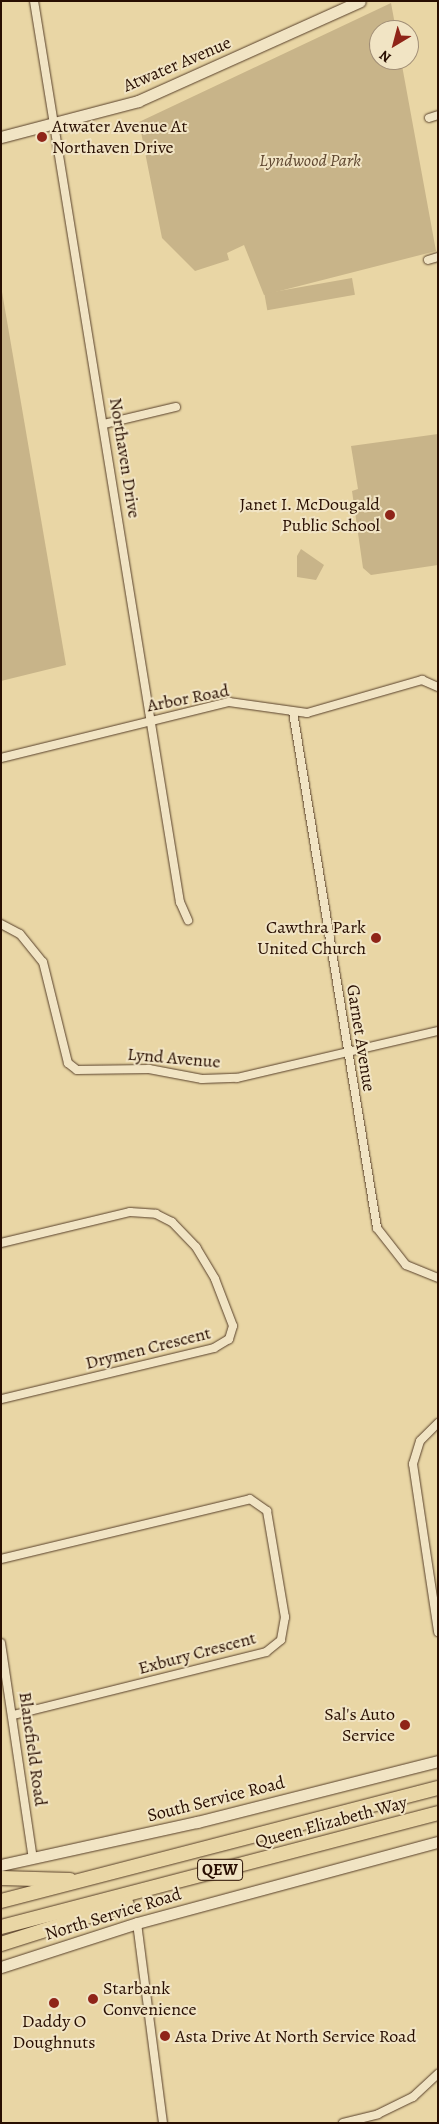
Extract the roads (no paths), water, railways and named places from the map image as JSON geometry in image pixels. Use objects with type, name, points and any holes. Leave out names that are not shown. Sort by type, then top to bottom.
[{"type":"highway","name":"Queen Elizabeth Way","points":[[1,1901],[438,1788]]},
{"type":"highway","name":"Queen Elizabeth Way","points":[[1,1927],[438,1813]]},
{"type":"highway","points":[[1,1944],[216,1871]]},
{"type":"highway","points":[[1,1878],[45,1876],[75,1881]]},
{"type":"street","name":"Northaven Drive","points":[[34,1],[56,124],[153,720],[180,902],[188,920]]},
{"type":"street","name":"Atwater Avenue","points":[[1,137],[138,101],[360,1]]},
{"type":"street","points":[[429,118],[438,115]]},
{"type":"street","points":[[428,260],[438,257]]},
{"type":"street","points":[[104,424],[176,407]]},
{"type":"street","name":"Arbor Road","points":[[1,758],[229,702],[307,713],[422,680],[438,686]]},
{"type":"street","name":"Garnet Avenue","points":[[293,712],[377,1228],[406,1266],[438,1278]]},
{"type":"street","name":"Lynd Avenue","points":[[1,924],[20,934],[43,962],[68,1063],[74,1070],[149,1069],[202,1079],[236,1078],[348,1054],[438,1031]]},
{"type":"street","name":"Drymen Crescent","points":[[1,1243],[130,1212],[156,1214],[172,1222],[196,1248],[215,1279],[233,1326],[229,1339],[214,1348],[1,1399]]},
{"type":"street","points":[[438,1423],[420,1441],[413,1464],[438,1632]]},
{"type":"street","name":"Exbury Crescent","points":[[1,1559],[250,1499],[267,1511],[285,1617],[280,1640],[266,1652],[13,1715]]},
{"type":"street","name":"Blanefield Road","points":[[1,1643],[33,1859]]},
{"type":"street","name":"South Service Road","points":[[1,1864],[33,1859],[438,1761]]},
{"type":"street","name":"North Service Road","points":[[1,1967],[137,1923],[438,1842]]},
{"type":"street","points":[[137,1923],[163,2123]]},
{"type":"street","points":[[342,2123],[413,2097],[438,2074]]},
{"type":"place","name":"Atwater Avenue At Northaven Drive","points":[[42,137]]},
{"type":"place","name":"Janet I. McDougald Public School","points":[[390,515]]},
{"type":"place","name":"Cawthra Park United Church","points":[[376,938]]},
{"type":"place","name":"Sal's Auto Service","points":[[405,1725]]},
{"type":"place","name":"Starbank Convenience","points":[[93,1999]]},
{"type":"place","name":"Daddy O Doughnuts","points":[[54,2003]]},
{"type":"place","name":"Asta Drive At North Service Road","points":[[165,2036]]},
{"type":"park label","name":"Lyndwood Park","points":[[310,160]]}]
